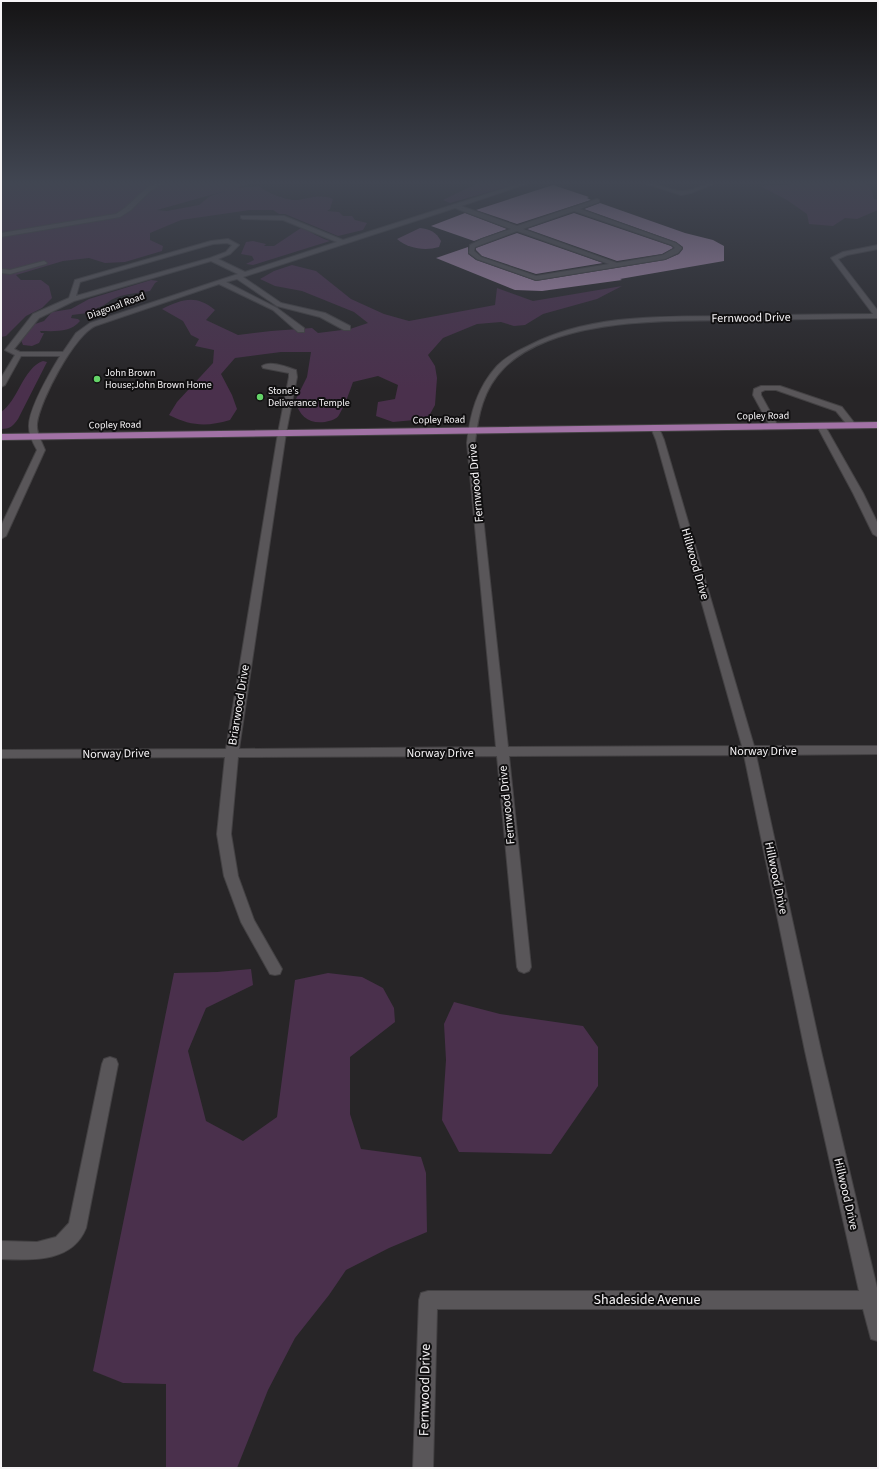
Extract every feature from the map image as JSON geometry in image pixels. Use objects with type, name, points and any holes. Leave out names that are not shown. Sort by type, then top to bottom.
[{"type":"main road","name":"Copley Road","points":[[1,437],[878,425]]},
{"type":"street","points":[[72,298],[77,281],[176,253]]},
{"type":"street","points":[[197,253],[212,259],[240,275],[279,305],[322,315],[347,328]]},
{"type":"street","points":[[66,354],[19,354],[5,350],[36,316],[72,298],[97,294],[212,259],[228,253]]},
{"type":"street","name":"Diagonal Road","points":[[1,536],[40,450],[35,437],[33,424],[44,394],[66,354],[82,331],[95,323],[309,253]]},
{"type":"street","points":[[472,253],[479,258],[536,278],[665,257],[675,253]]},
{"type":"street","points":[[585,253],[616,264]]},
{"type":"street","points":[[851,253],[834,258],[878,316]]},
{"type":"street","points":[[1,271],[10,272],[44,263]]},
{"type":"street","points":[[220,282],[275,309],[301,330]]},
{"type":"street","name":"Fernwood Drive","points":[[524,967],[471,443],[472,431],[483,391],[491,377],[500,368],[518,354],[533,346],[576,330],[612,323],[649,319],[878,316]]},
{"type":"street","points":[[1,385],[19,354]]},
{"type":"street","name":"Briarwood Drive","points":[[266,366],[281,368],[293,372],[293,376],[282,433],[232,752],[224,834],[231,876],[248,922],[275,969]]},
{"type":"street","points":[[774,426],[757,395],[757,391],[764,388],[776,388],[839,409],[852,425]]},
{"type":"street","points":[[821,426],[858,493],[878,534]]},
{"type":"street","name":"Hillwood Drive","points":[[655,428],[660,440],[748,751],[874,1300],[878,1332]]},
{"type":"street","name":"Norway Drive","points":[[1,754],[232,752],[502,753],[878,750]]},
{"type":"street","points":[[1,1250],[37,1251],[61,1245],[77,1228],[110,1064]]},
{"type":"street","name":"Shadeside Avenue","points":[[427,1312],[428,1300],[874,1300]]},
{"type":"street","name":"Fernwood Drive","points":[[423,1468],[427,1312]]},
{"type":"shaded area","points":[[1,253],[157,253],[125,262],[105,263],[89,258],[63,261],[16,275],[21,280],[41,280],[49,286],[52,298],[42,308],[26,316],[6,336],[1,337]]},
{"type":"shaded area","points":[[242,253],[293,253],[253,265],[246,264],[254,260],[252,256],[241,254]]},
{"type":"shaded area","points":[[292,265],[316,271],[351,299],[384,314],[409,321],[495,305],[497,288],[533,301],[622,286],[597,299],[543,314],[525,325],[514,326],[501,322],[477,324],[443,338],[428,355],[435,366],[437,378],[435,405],[429,416],[414,420],[393,422],[376,416],[378,402],[395,399],[398,385],[378,376],[353,382],[347,399],[337,418],[325,422],[314,422],[306,418],[302,415],[295,401],[307,377],[311,352],[281,352],[235,358],[221,374],[232,395],[237,409],[230,420],[213,424],[199,424],[177,419],[169,415],[177,402],[213,363],[214,350],[195,346],[199,339],[191,335],[183,321],[162,309],[183,301],[195,300],[202,302],[215,310],[206,320],[238,335],[312,328],[318,333],[350,329],[368,323],[354,312],[302,291],[275,286],[260,279],[274,271]]},
{"type":"shaded area","points":[[151,280],[158,281],[150,291],[120,296],[97,308],[95,312],[72,315],[71,318],[78,319],[80,321],[72,328],[56,331],[40,331],[41,333],[44,333],[39,343],[32,346],[23,345],[21,340],[35,324],[44,321],[52,312],[71,309],[89,299]]},
{"type":"shaded area","points":[[43,361],[47,362],[18,419],[11,427],[1,429],[1,412],[12,400],[30,370]]},
{"type":"shaded area","points":[[251,969],[253,985],[206,1008],[188,1051],[206,1121],[243,1141],[277,1117],[295,980],[328,973],[362,977],[383,988],[394,1008],[395,1022],[350,1057],[350,1114],[361,1149],[421,1157],[426,1173],[427,1232],[389,1248],[346,1270],[329,1295],[295,1338],[268,1390],[237,1468],[166,1468],[166,1384],[123,1383],[93,1371],[174,973],[217,972]]},
{"type":"shaded area","points":[[454,1002],[500,1014],[583,1026],[598,1047],[598,1086],[551,1154],[459,1152],[442,1120],[446,1060],[444,1024]]},
{"type":"building","points":[[452,253],[468,253],[476,260],[536,281],[665,260],[680,253],[724,253],[724,261],[620,279],[622,280],[542,291],[515,290],[436,258]]},
{"type":"building","points":[[479,253],[573,253],[603,263],[536,274],[482,256]]},
{"type":"building","points":[[593,253],[665,253],[662,254],[617,261]]},
{"type":"place","name":"John Brown House;John Brown Home","points":[[97,379]]},
{"type":"place","name":"Stone's Deliverance Temple","points":[[260,397]]}]
